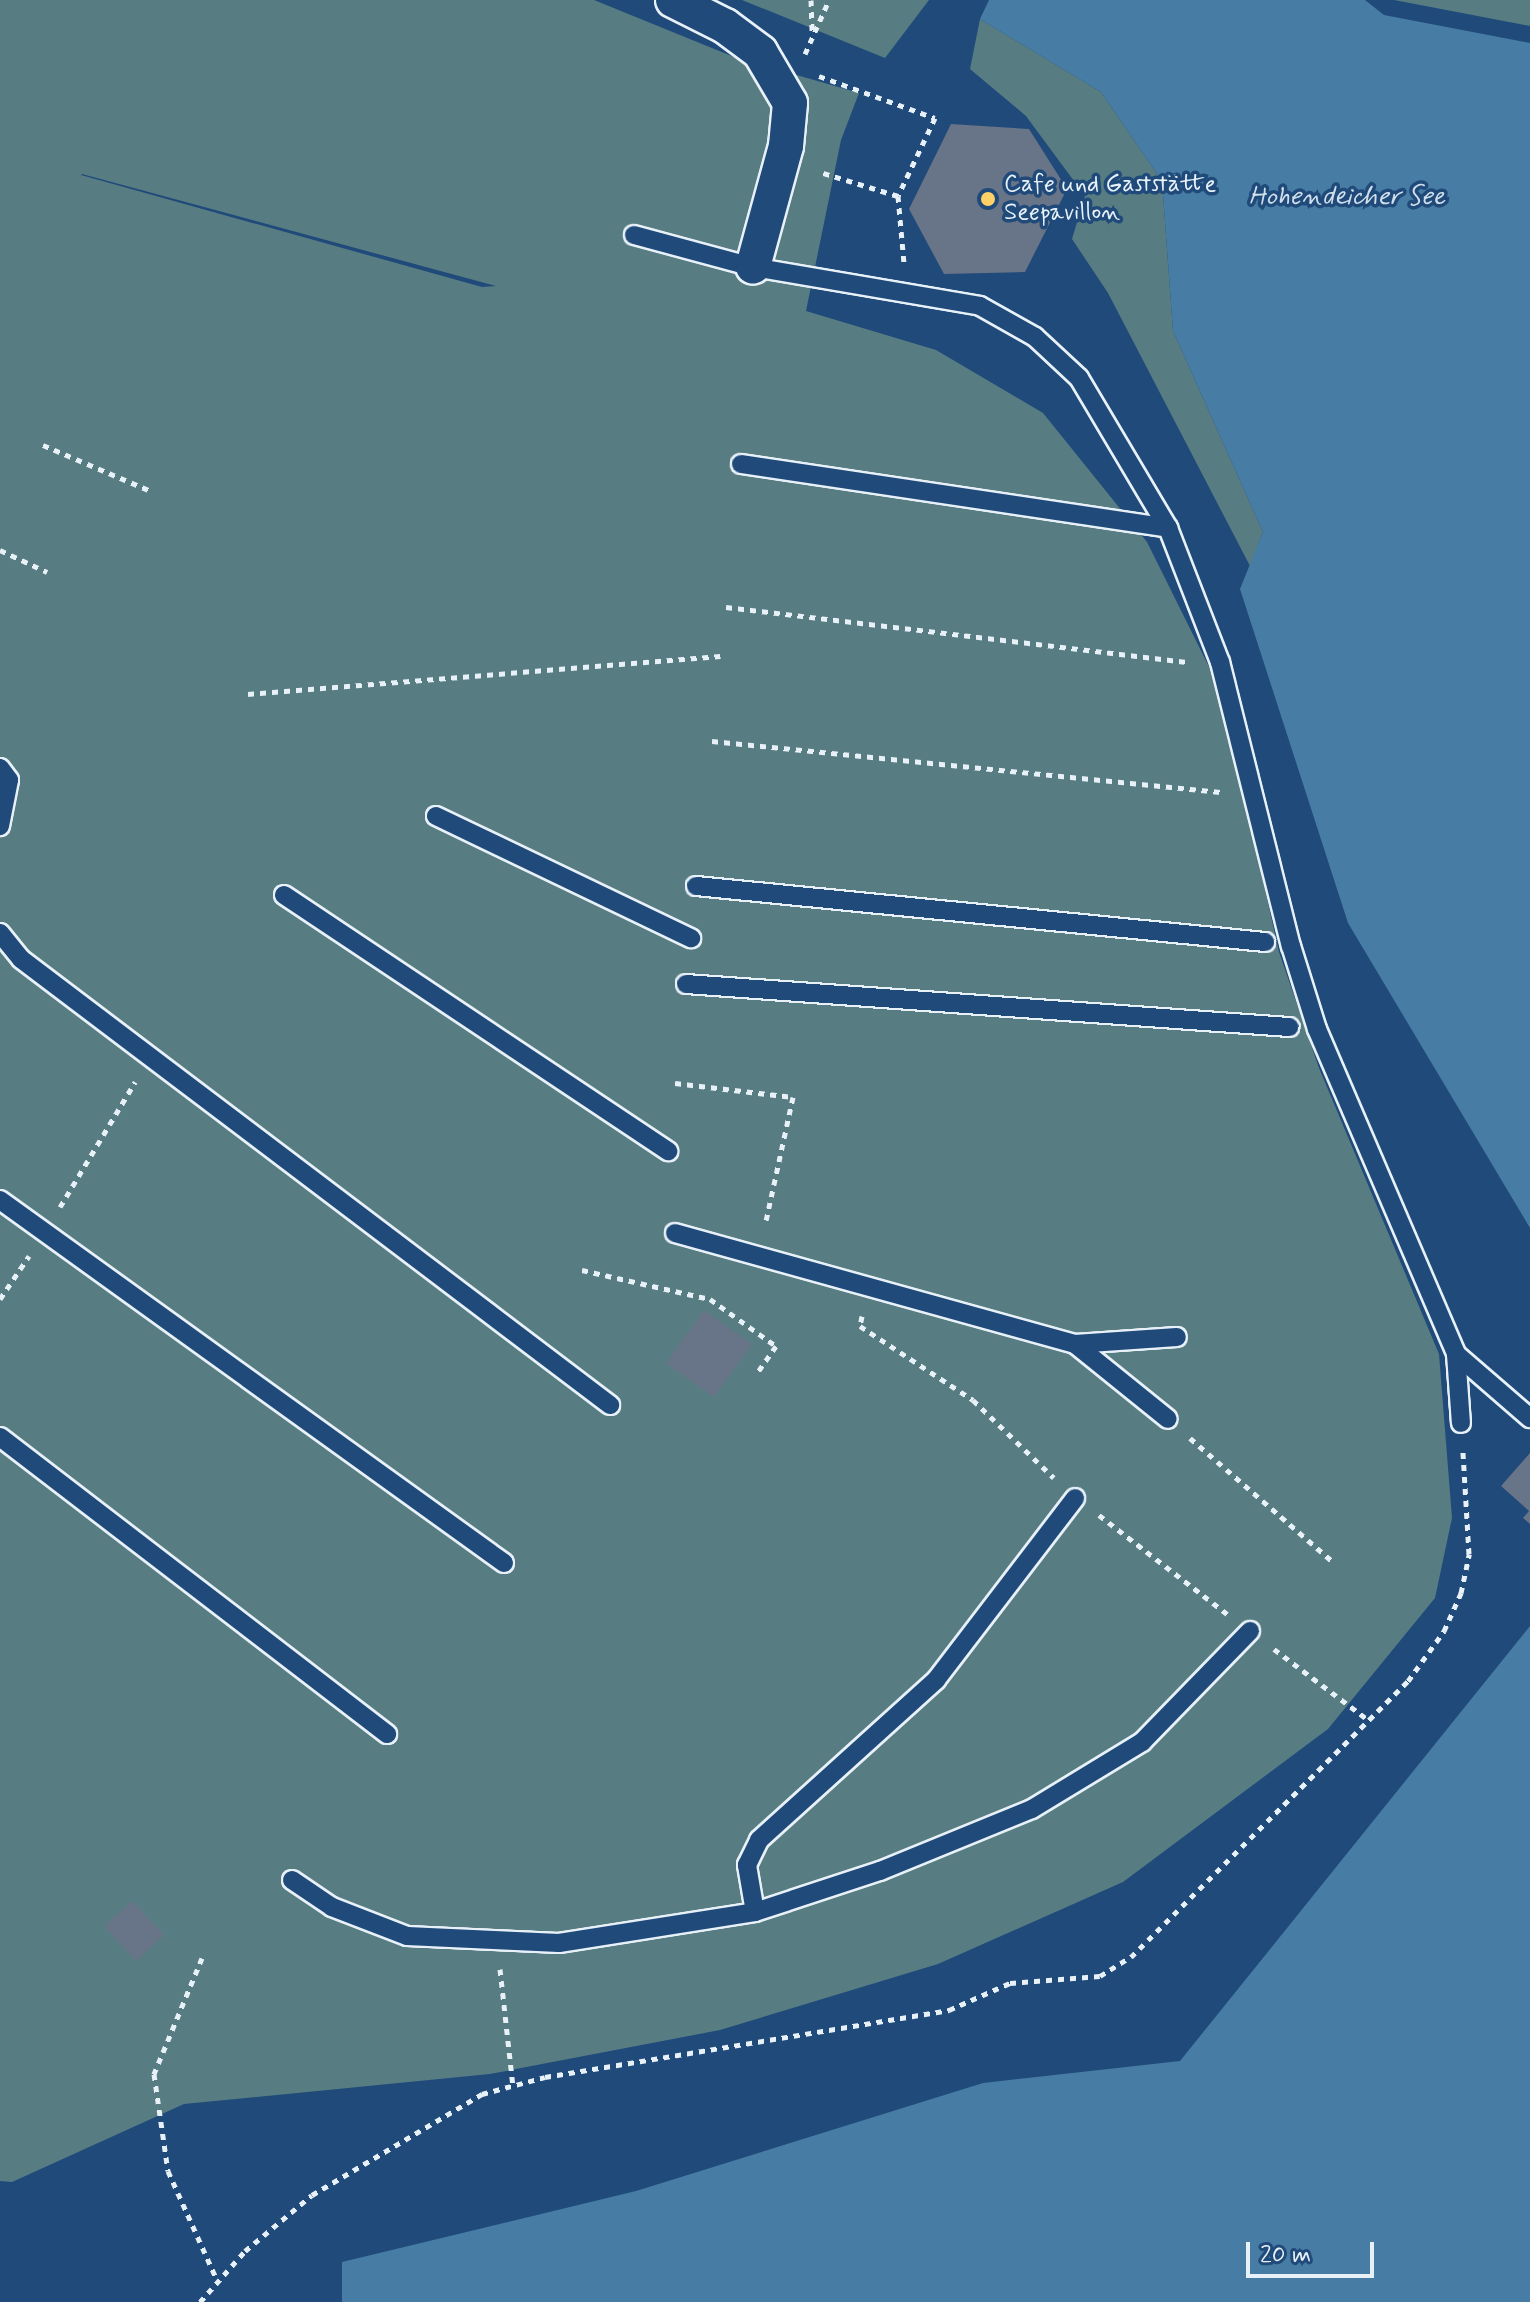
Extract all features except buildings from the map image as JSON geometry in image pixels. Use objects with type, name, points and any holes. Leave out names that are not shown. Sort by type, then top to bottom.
[{"type":"street","points":[[673,0],[725,26],[786,73],[790,103],[782,160],[753,267]]},
{"type":"lane","points":[[634,235],[753,267],[980,306],[1035,337],[1079,378],[1168,528],[1220,662],[1256,796],[1291,946],[1317,1029],[1456,1354],[1461,1423]]},
{"type":"lane","points":[[741,464],[1168,528]]},
{"type":"lane","points":[[0,768],[9,780],[0,826]]},
{"type":"lane","points":[[436,816],[691,938]]},
{"type":"lane","points":[[696,886],[1265,942]]},
{"type":"lane","points":[[284,895],[668,1151]]},
{"type":"lane","points":[[0,933],[21,959],[610,1405]]},
{"type":"lane","points":[[686,984],[1289,1027]]},
{"type":"lane","points":[[0,1200],[504,1563]]},
{"type":"lane","points":[[675,1233],[759,1252],[1075,1344],[1177,1337]]},
{"type":"lane","points":[[1075,1344],[1168,1419]]},
{"type":"lane","points":[[1456,1354],[1530,1418]]},
{"type":"lane","points":[[0,1437],[387,1734]]},
{"type":"lane","points":[[755,1912],[747,1865],[759,1840],[936,1680],[1075,1498]]},
{"type":"lane","points":[[292,1880],[332,1907],[407,1936],[559,1943],[755,1912],[880,1871],[1032,1809],[1142,1742],[1250,1631]]},
{"type":"path","points":[[811,0],[812,36]]},
{"type":"path","points":[[829,0],[812,36],[786,73],[935,118],[898,196],[906,293]]},
{"type":"path","points":[[782,160],[898,196]]},
{"type":"path","points":[[43,445],[151,491]]},
{"type":"path","points":[[0,550],[47,572]]},
{"type":"path","points":[[726,607],[1172,662],[1220,662]]},
{"type":"path","points":[[248,694],[720,656]]},
{"type":"path","points":[[712,741],[1256,796]]},
{"type":"path","points":[[0,1299],[45,1233],[149,1057]]},
{"type":"path","points":[[675,1083],[793,1097],[759,1252]]},
{"type":"path","points":[[582,1270],[710,1299],[776,1346],[756,1375]]},
{"type":"path","points":[[1168,1419],[1333,1562]]},
{"type":"path","points":[[200,2302],[245,2251],[312,2195],[482,2094],[949,2010],[1010,1983],[1100,1976],[1131,1957],[1408,1681],[1444,1631],[1461,1593],[1469,1554],[1461,1423]]},
{"type":"path","points":[[497,1940],[513,2086]]},
{"type":"path","points":[[202,1958],[154,2074],[168,2171],[218,2282]]},
{"type":"green space","points":[[0,0],[594,0],[734,57],[859,93],[841,140],[806,311],[936,350],[1043,413],[1147,542],[1220,689],[1279,952],[1319,1068],[1439,1354],[1452,1518],[1435,1598],[1328,1729],[1123,1882],[938,1964],[720,2030],[490,2074],[184,2104],[12,2182],[0,2181]],"holes":[[[82,174],[496,286],[482,287]]]},
{"type":"green space","points":[[742,0],[929,0],[885,58]]},
{"type":"green space","points":[[1394,0],[1530,0],[1530,26]]},
{"type":"green space","points":[[980,19],[1101,92],[1162,181],[1173,331],[1263,532],[1250,566],[1108,293],[1072,239],[1085,196],[1026,116],[970,69]]},
{"type":"water","name":"Hohendeicher See","points":[[989,0],[1365,0],[1384,15],[1530,43],[1530,1228],[1348,923],[1240,589],[1263,532],[1173,331],[1162,181],[1101,92],[980,19]]},
{"type":"water","points":[[1530,1626],[1530,2302],[342,2302],[342,2262],[636,2191],[983,2083],[1180,2061]]},
{"type":"place","name":"Cafe und Gaststätte Seepavillon","points":[[988,199]]}]
